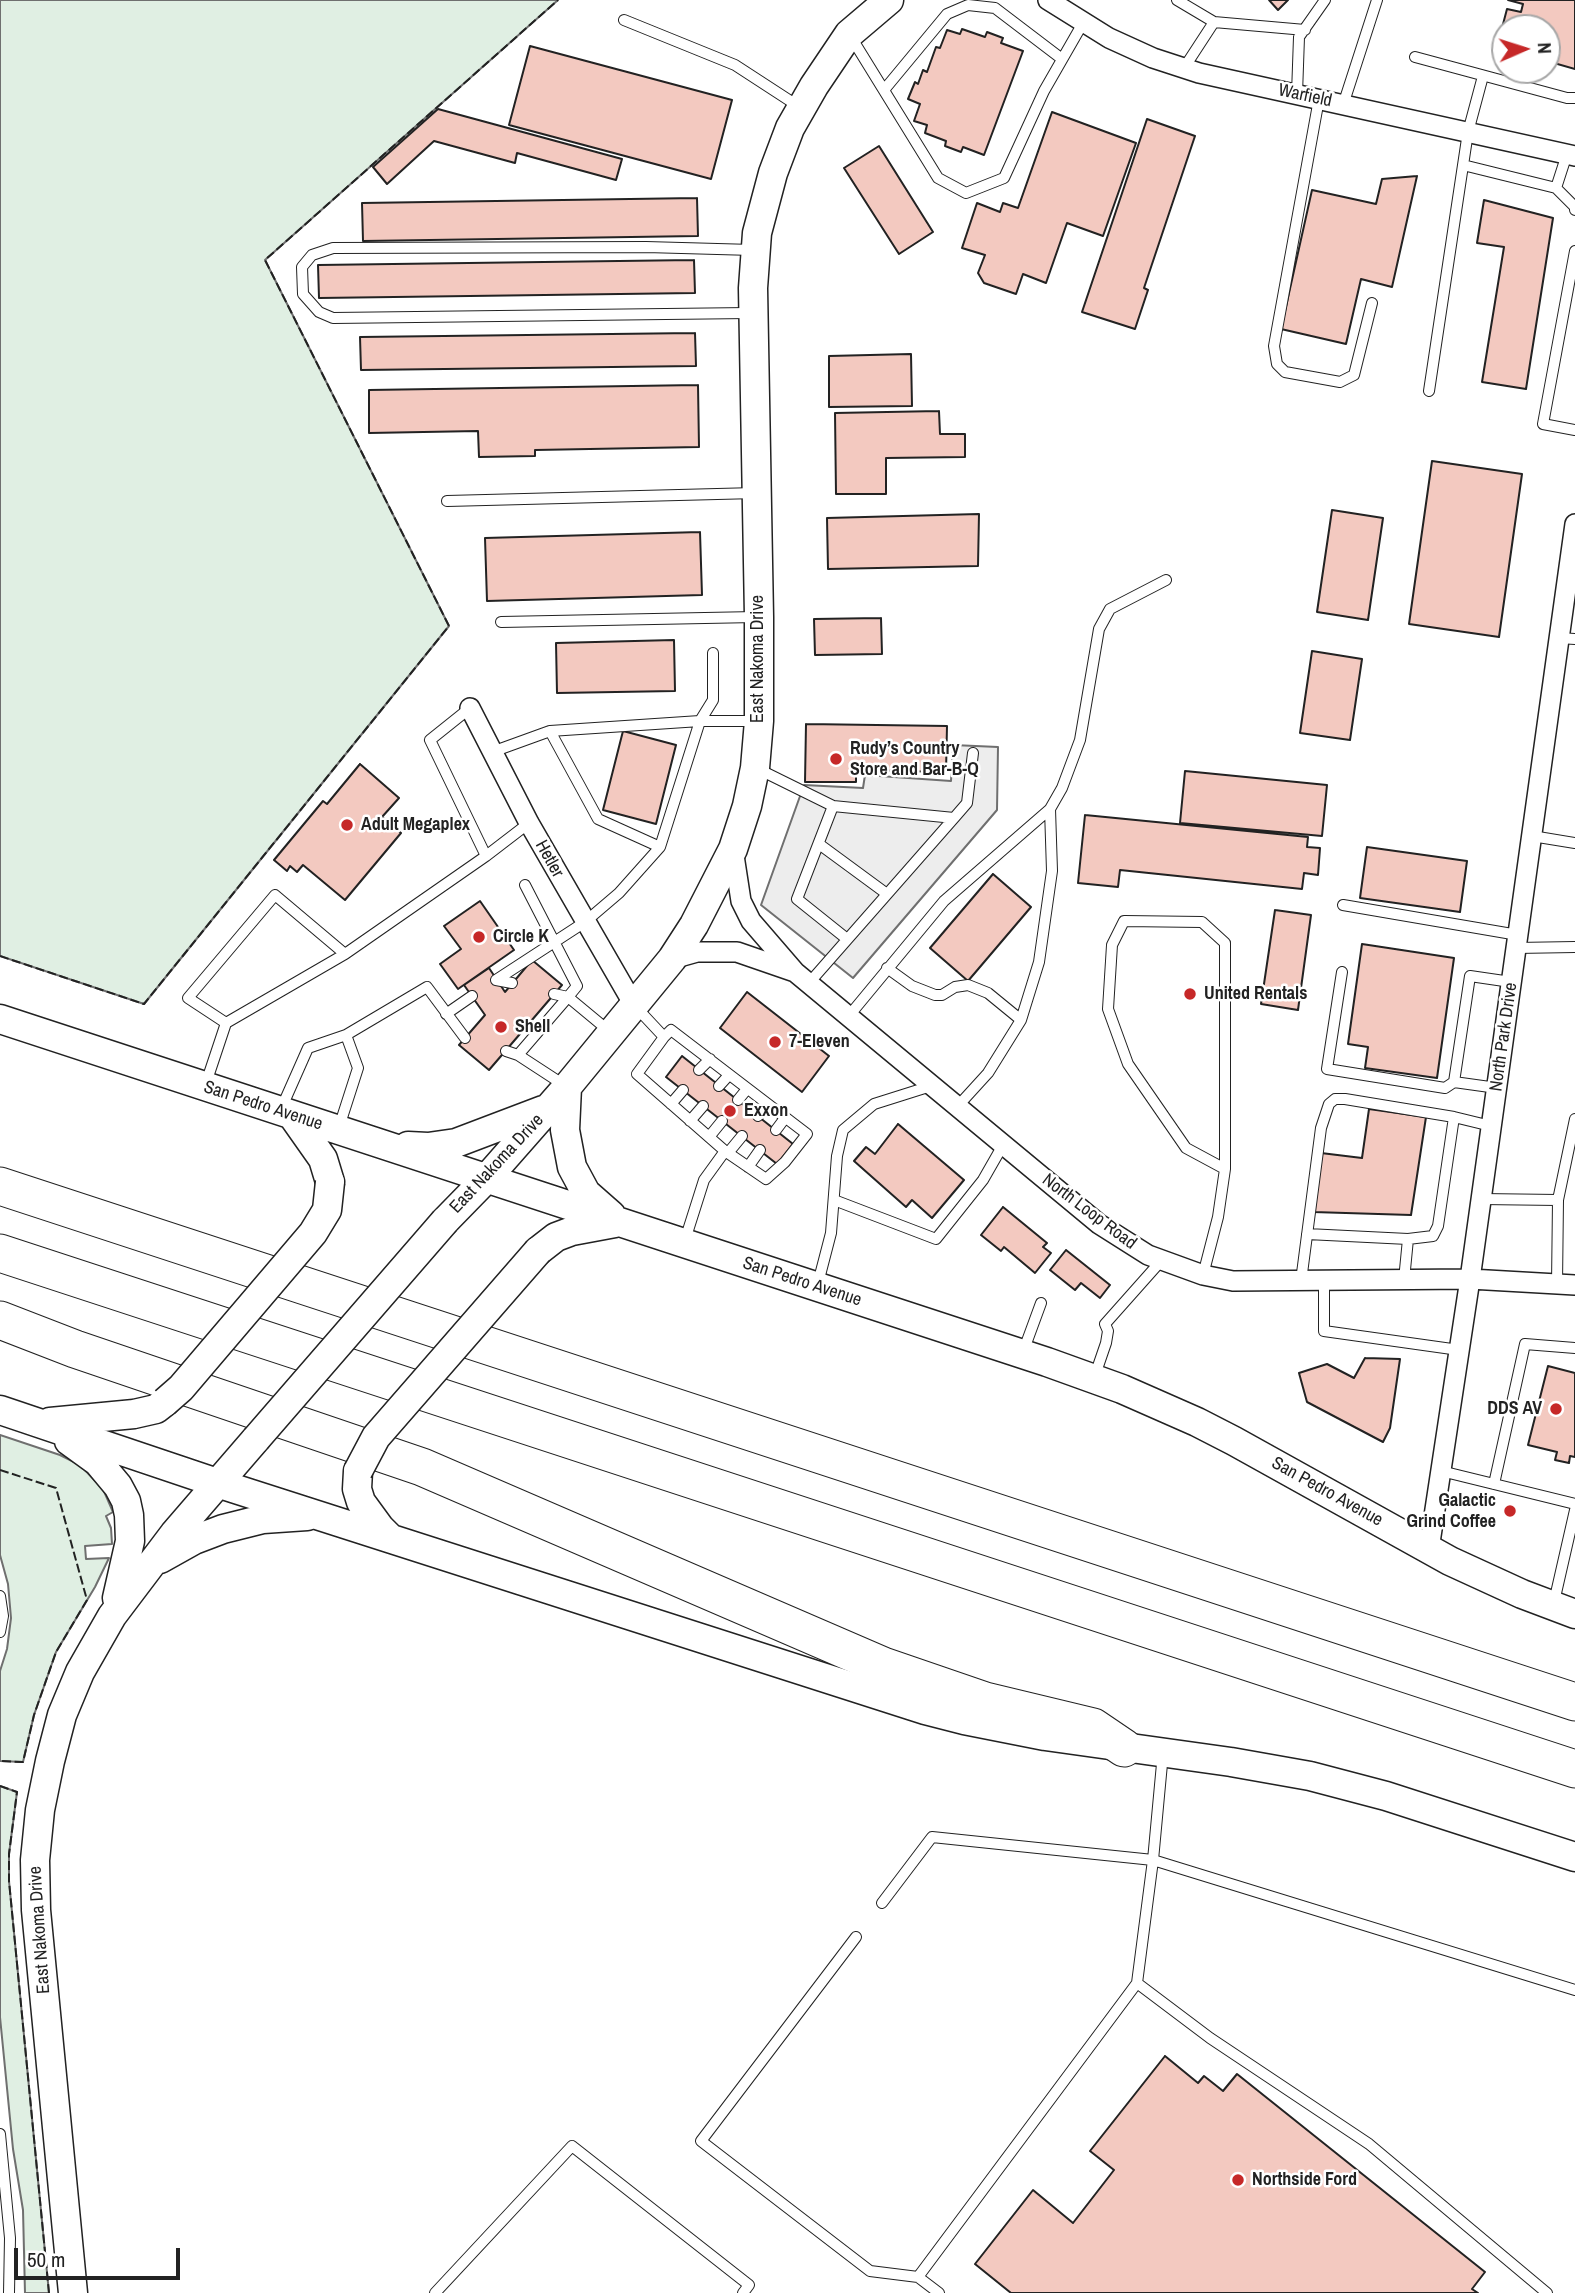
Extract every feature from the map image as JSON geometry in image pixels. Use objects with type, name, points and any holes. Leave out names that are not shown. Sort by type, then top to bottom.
[{"type":"highway","points":[[0,1186],[1575,1702]]},
{"type":"highway","points":[[0,1253],[1575,1769]]},
{"type":"highway","points":[[0,1320],[75,1349],[422,1467],[883,1665],[985,1702],[1093,1727],[1124,1748]]},
{"type":"main road","name":"East Nakoma Drive","points":[[73,2293],[36,1910],[40,1810],[62,1715],[80,1672],[112,1616],[148,1565],[444,1221],[487,1178],[612,1034],[672,958],[694,925],[733,849],[747,806],[755,768],[759,721],[760,617],[754,313],[757,233],[773,173],[790,128],[849,34],[889,0]]},
{"type":"main road","name":"San Pedro Avenue","points":[[0,1019],[1094,1379],[1197,1422],[1429,1549],[1564,1610]]},
{"type":"main road","points":[[381,1144],[429,1147],[482,1135],[558,1097],[572,1167],[586,1192],[621,1223]]},
{"type":"main road","points":[[40,1423],[134,1414],[156,1409],[181,1388],[313,1233],[327,1210],[330,1182],[323,1159],[286,1113]]},
{"type":"main road","points":[[390,1537],[362,1503],[357,1489],[358,1471],[376,1437],[547,1243],[564,1234],[621,1223]]},
{"type":"main road","points":[[0,1410],[217,1483],[925,1710],[1004,1729],[1271,1768],[1425,1808],[1575,1857]]},
{"type":"main road","points":[[40,1423],[98,1462],[118,1486],[125,1501],[130,1527],[129,1554],[112,1616]]},
{"type":"main road","points":[[148,1565],[194,1540],[247,1523],[296,1516],[326,1516]]},
{"type":"street","name":"Warfield","points":[[1048,0],[1120,43],[1184,68],[1571,155]]},
{"type":"street","name":"North Park Drive","points":[[1429,1549],[1532,836],[1567,639],[1575,524]]},
{"type":"street","name":"Hetler","points":[[470,708],[529,823],[634,1005]]},
{"type":"street","name":"North Loop Road","points":[[733,849],[741,901],[751,921],[802,978],[847,1018],[1099,1224],[1123,1241],[1161,1261],[1203,1275],[1233,1281],[1470,1279],[1566,1285]]},
{"type":"street","name":"North Loop Road","points":[[672,958],[697,952],[737,952],[802,978]]},
{"type":"lane","points":[[1177,0],[1214,22],[1304,30]]},
{"type":"lane","points":[[1297,94],[1299,37],[1325,0]]},
{"type":"lane","points":[[1343,105],[1377,0]]},
{"type":"lane","points":[[884,90],[947,14],[968,5],[995,8],[1062,59]]},
{"type":"lane","points":[[624,20],[735,65],[802,108]]},
{"type":"lane","points":[[1184,68],[1214,22]]},
{"type":"lane","points":[[849,34],[938,178],[966,193],[1004,178],[1044,91],[1083,23]]},
{"type":"lane","points":[[1415,57],[1575,98]]},
{"type":"lane","points":[[1429,391],[1468,132],[1483,76]]},
{"type":"lane","points":[[1319,99],[1274,346],[1277,364],[1285,372],[1340,382],[1354,375],[1372,303]]},
{"type":"lane","points":[[1556,188],[1571,155]]},
{"type":"lane","points":[[1463,165],[1556,188],[1575,209]]},
{"type":"lane","points":[[754,313],[333,318],[319,312],[303,294],[302,267],[312,255],[333,248],[646,247],[756,250]]},
{"type":"lane","points":[[1575,251],[1543,424],[1575,430]]},
{"type":"lane","points":[[447,501],[757,493]]},
{"type":"lane","points":[[847,1018],[944,901],[1050,809],[1062,788],[1080,740],[1099,629],[1110,609],[1166,580]]},
{"type":"lane","points":[[501,622],[760,617]]},
{"type":"lane","points":[[512,983],[496,980],[585,922],[619,893],[660,847],[700,721],[713,701],[713,653]]},
{"type":"lane","points":[[470,708],[430,740],[486,856]]},
{"type":"lane","points":[[492,752],[550,731],[700,721],[759,721]]},
{"type":"lane","points":[[550,731],[598,819],[660,847]]},
{"type":"lane","points":[[802,978],[847,939],[967,803],[973,753]]},
{"type":"lane","points":[[755,768],[833,806],[954,818]]},
{"type":"lane","points":[[833,806],[797,899],[847,939]]},
{"type":"lane","points":[[957,1108],[988,1073],[1021,1020],[1039,962],[1052,870],[1050,809]]},
{"type":"lane","points":[[205,1086],[226,1023],[345,954],[529,823]]},
{"type":"lane","points":[[1532,836],[1575,843]]},
{"type":"lane","points":[[819,844],[887,894]]},
{"type":"lane","points":[[518,1055],[576,986],[525,885]]},
{"type":"lane","points":[[226,1023],[188,998],[275,895],[345,954]]},
{"type":"lane","points":[[1343,905],[1517,941],[1575,947]]},
{"type":"lane","points":[[1203,1275],[1218,1217],[1225,1169],[1225,943],[1202,922],[1124,921],[1112,946],[1108,1009],[1128,1064],[1186,1148],[1225,1169]]},
{"type":"lane","points":[[887,968],[912,986],[935,995],[968,985],[988,993],[1021,1020]]},
{"type":"lane","points":[[1342,972],[1327,1069],[1445,1088],[1454,1082],[1497,1088]]},
{"type":"lane","points":[[1454,1082],[1470,976],[1511,982]]},
{"type":"lane","points":[[286,1113],[308,1048],[346,1035],[427,987],[465,1038]]},
{"type":"lane","points":[[554,994],[568,997],[612,1034]]},
{"type":"lane","points":[[446,1014],[472,996]]},
{"type":"lane","points":[[634,1005],[664,1037]]},
{"type":"lane","points":[[671,1030],[807,1135],[785,1162],[766,1179],[726,1152],[636,1074],[664,1037],[671,1030]]},
{"type":"lane","points":[[338,1131],[358,1068],[346,1035]]},
{"type":"lane","points":[[506,1051],[518,1055],[558,1097]]},
{"type":"lane","points":[[699,1070],[710,1059]]},
{"type":"lane","points":[[719,1086],[729,1075]]},
{"type":"lane","points":[[817,1287],[831,1233],[837,1156],[843,1130],[874,1104],[931,1086]]},
{"type":"lane","points":[[738,1100],[747,1088]]},
{"type":"lane","points":[[671,1104],[683,1090]]},
{"type":"lane","points":[[1301,1280],[1321,1128],[1329,1104],[1335,1099],[1454,1117],[1491,1126]]},
{"type":"lane","points":[[758,1116],[767,1104]]},
{"type":"lane","points":[[690,1121],[703,1106]]},
{"type":"lane","points":[[1307,1234],[1408,1240],[1433,1236],[1438,1226],[1454,1117]]},
{"type":"lane","points":[[776,1130],[785,1118]]},
{"type":"lane","points":[[1566,1285],[1559,1200],[1575,1119]]},
{"type":"lane","points":[[709,1137],[722,1121]]},
{"type":"lane","points":[[684,1244],[705,1181],[726,1152],[742,1136]]},
{"type":"lane","points":[[834,1200],[936,1239],[983,1180],[1003,1145]]},
{"type":"lane","points":[[748,1167],[761,1150]]},
{"type":"lane","points":[[1481,1199],[1559,1200]]},
{"type":"lane","points":[[1404,1280],[1408,1240]]},
{"type":"lane","points":[[1094,1379],[1106,1343],[1108,1331],[1105,1324],[1161,1261]]},
{"type":"lane","points":[[1324,1280],[1324,1331],[1459,1350]]},
{"type":"lane","points":[[1022,1354],[1041,1303]]},
{"type":"lane","points":[[1494,1484],[1525,1344],[1575,1348]]},
{"type":"lane","points":[[1441,1471],[1575,1504]]},
{"type":"lane","points":[[1564,1610],[1575,1510]]},
{"type":"lane","points":[[0,1597],[3,1616],[0,1632]]},
{"type":"lane","points":[[918,2277],[1137,1983],[1163,1753]]},
{"type":"lane","points":[[882,1903],[932,1837],[1153,1860],[1575,1990]]},
{"type":"lane","points":[[856,1937],[701,2141],[870,2271],[918,2277],[939,2293]]},
{"type":"lane","points":[[1137,1983],[1206,2034],[1369,2144],[1547,2293]]},
{"type":"lane","points":[[0,2134],[10,2238],[9,2293]]},
{"type":"lane","points":[[435,2293],[572,2146],[749,2285],[743,2293]]},
{"type":"green space","points":[[0,0],[558,0],[265,260],[449,626],[144,1004],[0,956]]},
{"type":"green space","points":[[0,1435],[60,1455],[80,1465],[103,1489],[113,1512],[106,1516],[111,1528],[112,1544],[85,1546],[86,1559],[109,1558],[56,1652],[34,1715],[23,1762],[0,1761],[0,1671],[7,1649],[11,1618],[8,1584],[0,1555]]},
{"type":"green space","points":[[0,1786],[17,1792],[9,1854],[9,1881],[49,2293],[25,2293],[23,2210],[13,2149],[0,2017]]},
{"type":"shaded area","points":[[953,745],[998,747],[997,810],[853,978],[761,905],[804,785],[863,788],[865,775],[951,781]]},
{"type":"building","points":[[1269,0],[1288,0],[1278,10]]},
{"type":"building","points":[[1508,0],[1575,0],[1575,69],[1561,65],[1561,14],[1506,14],[1507,9],[1521,12],[1523,4]]},
{"type":"building","points":[[962,29],[985,37],[987,32],[1003,38],[1001,43],[1023,51],[984,155],[963,147],[961,152],[945,146],[946,141],[925,133],[927,125],[914,121],[920,104],[908,99],[923,70],[927,72],[936,47],[940,48],[947,30],[960,34]]},
{"type":"building","points":[[530,46],[732,100],[711,179],[509,125]]},
{"type":"building","points":[[438,109],[622,159],[616,180],[517,153],[515,163],[434,141],[387,184],[373,167]]},
{"type":"building","points":[[1052,112],[1136,143],[1103,236],[1067,223],[1046,283],[1023,274],[1016,294],[984,283],[978,273],[985,255],[962,248],[977,203],[1000,212],[1003,203],[1018,208]]},
{"type":"building","points":[[1147,119],[1195,136],[1144,288],[1148,290],[1135,329],[1082,312]]},
{"type":"building","points":[[879,146],[933,232],[899,254],[844,168]]},
{"type":"building","points":[[1417,176],[1392,287],[1361,279],[1346,344],[1281,329],[1312,190],[1376,204],[1382,179]]},
{"type":"building","points":[[697,198],[698,236],[363,241],[362,203]]},
{"type":"building","points":[[1484,200],[1553,218],[1526,389],[1482,382],[1504,247],[1477,243]]},
{"type":"building","points":[[694,260],[695,293],[319,298],[318,265]]},
{"type":"building","points":[[695,333],[696,366],[361,370],[360,337]]},
{"type":"building","points":[[911,354],[912,406],[829,407],[829,356]]},
{"type":"building","points":[[698,385],[699,447],[535,450],[535,456],[479,457],[478,431],[369,433],[369,390]]},
{"type":"building","points":[[939,411],[940,434],[965,434],[965,457],[886,458],[886,494],[836,494],[835,413]]},
{"type":"building","points":[[1432,461],[1522,474],[1499,637],[1409,624]]},
{"type":"building","points":[[1332,510],[1383,518],[1368,620],[1317,612]]},
{"type":"building","points":[[979,514],[978,566],[828,569],[827,518]]},
{"type":"building","points":[[700,532],[702,595],[487,601],[485,538]]},
{"type":"building","points":[[881,618],[882,654],[815,655],[814,619]]},
{"type":"building","points":[[674,640],[675,691],[557,693],[556,643]]},
{"type":"building","points":[[1312,651],[1362,659],[1350,740],[1300,733]]},
{"type":"building","points":[[806,724],[947,726],[946,772],[856,770],[856,782],[805,782]]},
{"type":"building","points":[[623,731],[676,745],[656,824],[603,810]]},
{"type":"building","name":"Adult Megaplex","points":[[360,764],[399,798],[382,817],[401,833],[345,900],[303,865],[297,872],[290,866],[287,871],[274,860],[323,801],[327,804]]},
{"type":"building","points":[[1185,771],[1327,785],[1322,836],[1180,823]]},
{"type":"building","points":[[1085,815],[1308,837],[1307,847],[1320,848],[1318,875],[1304,873],[1302,889],[1120,870],[1118,887],[1078,883]]},
{"type":"building","points":[[1367,847],[1467,861],[1460,912],[1360,898]]},
{"type":"building","points":[[993,874],[1031,907],[968,981],[930,948]]},
{"type":"building","name":"Circle K","points":[[480,901],[514,950],[458,989],[440,964],[461,949],[444,926]]},
{"type":"building","points":[[1275,910],[1311,915],[1298,1010],[1261,1004]]},
{"type":"building","points":[[1362,944],[1454,958],[1437,1078],[1365,1068],[1368,1047],[1348,1044]]},
{"type":"building","name":"Shell","points":[[532,960],[562,985],[489,1070],[459,1045],[485,1015],[464,985],[489,968],[505,992]]},
{"type":"building","name":"7-Eleven","points":[[747,992],[829,1056],[802,1092],[720,1028]]},
{"type":"building","name":"Exxon","points":[[682,1056],[793,1144],[777,1164],[666,1077]]},
{"type":"building","points":[[1369,1109],[1426,1117],[1411,1215],[1313,1212],[1321,1153],[1362,1158]]},
{"type":"building","points":[[898,1124],[964,1180],[932,1218],[912,1200],[906,1207],[854,1161],[866,1147],[875,1154]]},
{"type":"building","points":[[1003,1207],[1047,1243],[1043,1247],[1051,1253],[1035,1273],[1004,1247],[1001,1251],[981,1235]]},
{"type":"building","points":[[1066,1250],[1110,1285],[1100,1298],[1081,1283],[1075,1290],[1050,1270]]},
{"type":"building","points":[[1365,1358],[1400,1359],[1390,1428],[1383,1442],[1307,1402],[1299,1373],[1327,1364],[1354,1378]]},
{"type":"building","name":"DDS AV","points":[[1548,1366],[1575,1373],[1575,1457],[1570,1456],[1569,1463],[1555,1460],[1557,1452],[1528,1445]]},
{"type":"building","name":"Northside Ford","points":[[1165,2056],[1198,2083],[1204,2076],[1223,2091],[1237,2074],[1485,2272],[1472,2289],[1478,2293],[1011,2293],[975,2264],[1033,2190],[1073,2223],[1114,2170],[1090,2151]]},
{"type":"fence","points":[[0,956],[144,1004],[449,626],[265,260],[558,0]]},
{"type":"fence","points":[[0,1470],[56,1488],[87,1600],[56,1652],[34,1715],[23,1762],[0,1761]]},
{"type":"fence","points":[[0,1786],[17,1792],[9,1854],[9,1881],[49,2293]]},
{"type":"place","name":"Rudy’s Country Store and Bar-B-Q","points":[[836,759]]},
{"type":"place","name":"Adult Megaplex","points":[[347,825]]},
{"type":"place","name":"Circle K","points":[[479,937]]},
{"type":"place","name":"United Rentals","points":[[1190,994]]},
{"type":"place","name":"Shell","points":[[501,1027]]},
{"type":"place","name":"7-Eleven","points":[[775,1042]]},
{"type":"place","name":"Exxon","points":[[730,1111]]},
{"type":"place","name":"DDS AV","points":[[1556,1409]]},
{"type":"place","name":"Galactic Grind Coffee","points":[[1510,1511]]},
{"type":"place","name":"Northside Ford","points":[[1238,2180]]}]
